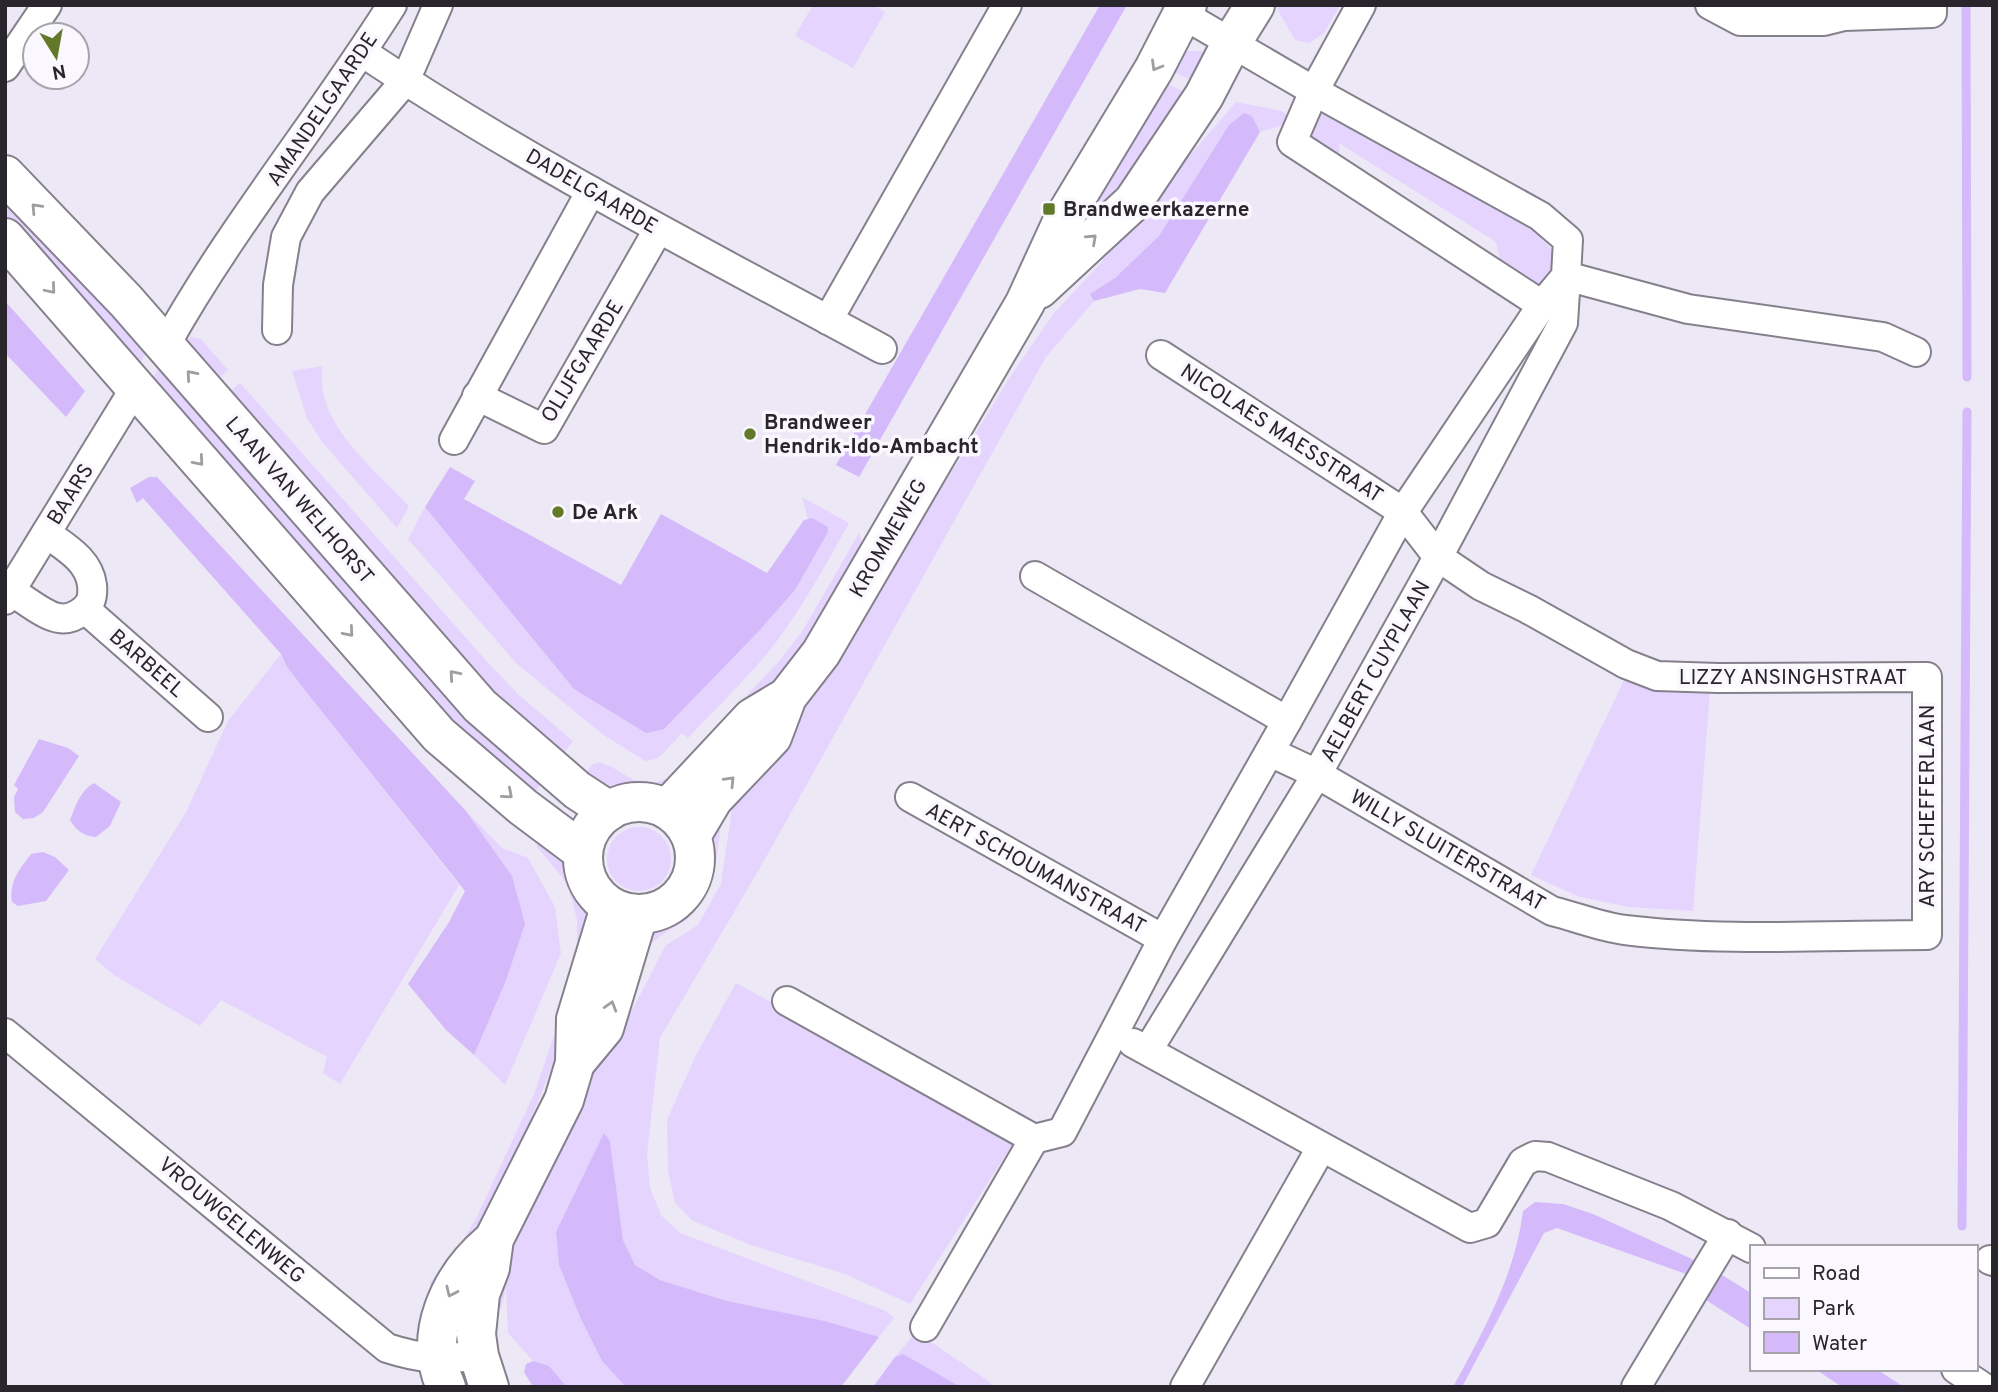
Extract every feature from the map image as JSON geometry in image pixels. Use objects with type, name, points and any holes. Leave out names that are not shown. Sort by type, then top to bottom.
[{"type":"main road","name":"KROMMEWEG","points":[[1025,303],[1133,202],[1204,96],[1255,5]]},
{"type":"main road","name":"KROMMEWEG","points":[[679,823],[713,799],[772,737],[787,696],[821,653],[1025,303],[1064,218],[1154,69],[1184,9]]},
{"type":"main road","name":"LAAN VAN WELHORST","points":[[5,175],[126,301],[480,706],[577,790],[609,811]]},
{"type":"main road","points":[[5,238],[439,735],[523,807],[583,852]]},
{"type":"main road","points":[[628,803],[648,803],[679,823],[695,852],[695,869],[684,892],[665,908],[624,911],[598,897],[583,868],[583,852],[592,828],[609,811],[628,803]]},
{"type":"main road","points":[[484,1371],[476,1334],[477,1317],[480,1294],[490,1268],[494,1239],[564,1100],[575,1063],[604,1028],[624,911]]},
{"type":"main road","points":[[442,1373],[438,1330],[444,1306],[472,1258],[494,1239]]},
{"type":"street","points":[[5,67],[47,5]]},
{"type":"street","name":"AMANDELGAARDE","points":[[165,346],[192,299],[392,5]]},
{"type":"street","name":"AMANDELGAARDE","points":[[277,330],[278,285],[286,237],[310,192],[405,81],[438,5]]},
{"type":"street","points":[[828,320],[1007,5]]},
{"type":"street","points":[[1361,5],[1314,90],[1292,142],[1542,305]]},
{"type":"street","points":[[1710,5],[1740,21],[1824,21],[1844,16],[1932,9]]},
{"type":"street","name":"AELBERT CUYPLAAN","points":[[1148,1050],[1317,774],[1563,323],[1568,240],[1540,216],[1314,90],[1232,42],[1184,9]]},
{"type":"street","name":"DADELGAARDE","points":[[362,52],[405,81],[658,230],[882,349]]},
{"type":"street","points":[[454,440],[591,191]]},
{"type":"street","points":[[250,213],[286,237]]},
{"type":"street","name":"OLIJFGAARDE","points":[[477,396],[544,429],[658,230]]},
{"type":"street","points":[[786,1001],[1034,1139],[1062,1132],[1163,939],[1403,512],[1542,305],[1566,276],[1688,309],[1884,337],[1916,352]]},
{"type":"street","name":"NICOLAES MAESSTRAAT","points":[[1161,355],[1403,512],[1438,556]]},
{"type":"street","name":"BAARS","points":[[8,595],[135,388]]},
{"type":"street","points":[[8,595],[56,618],[70,618],[85,609],[93,597],[91,579],[86,567],[72,551],[46,533]]},
{"type":"street","name":"LIZZY ANSINGHSTRAAT","points":[[1438,556],[1481,586],[1626,664],[1657,676],[1927,677]]},
{"type":"street","points":[[1035,576],[1287,722]]},
{"type":"street","name":"BARBEEL","points":[[85,609],[208,717]]},
{"type":"street","name":"ARY SCHEFFERLAAN","points":[[1927,677],[1927,935]]},
{"type":"street","name":"WILLY SLUITERSTRAAT","points":[[1270,752],[1317,774],[1552,911],[1623,929],[1700,935],[1927,935]]},
{"type":"street","name":"AERT SCHOUMANSTRAAT","points":[[910,797],[1163,939]]},
{"type":"street","name":"VROUWGELENWEG","points":[[5,1033],[387,1348],[417,1358],[442,1373],[484,1371]]},
{"type":"street","points":[[1115,1033],[1471,1228],[1487,1223],[1524,1162],[1535,1156],[1548,1157],[1671,1206],[1740,1241],[1646,1383]]},
{"type":"street","points":[[925,1327],[1034,1139]]},
{"type":"street","points":[[1185,1387],[1321,1148]]},
{"type":"street","points":[[1959,1371],[1983,1387]]},
{"type":"green space","points":[[813,5],[874,5],[885,12],[853,68],[795,36]]},
{"type":"green space","points":[[1275,5],[1340,5],[1324,33],[1309,43],[1295,40]]},
{"type":"green space","points":[[1186,51],[1200,51],[1212,56],[1198,84],[1166,68],[1174,55]]},
{"type":"green space","points":[[1159,80],[1193,96],[1125,201],[1076,225]]},
{"type":"green space","points":[[1236,102],[1282,111],[1291,118],[1283,125],[1260,132],[1252,116],[1229,125],[1159,236],[1115,278],[1091,294],[1094,301],[1046,357],[761,866],[660,1038],[647,1154],[650,1188],[661,1215],[680,1233],[886,1311],[894,1318],[879,1337],[825,1321],[727,1301],[660,1280],[635,1265],[623,1240],[610,1141],[556,1232],[559,1265],[580,1317],[602,1361],[626,1387],[567,1387],[549,1366],[533,1361],[508,1333],[506,1288],[501,1309],[489,1307],[502,1267],[545,1183],[590,1081],[650,929],[683,910],[697,893],[706,867],[705,844],[722,818],[716,859],[704,898],[687,919],[658,937],[644,952],[613,1047],[666,945],[698,925],[721,884],[732,809],[747,789],[744,784],[812,698],[1012,374],[1054,313],[1099,265]]},
{"type":"green space","points":[[1322,111],[1528,224],[1552,250],[1552,269],[1536,291],[1502,268],[1496,242],[1339,143],[1340,164],[1309,140],[1308,133]]},
{"type":"green space","points":[[5,193],[146,353],[136,370],[5,223]]},
{"type":"green space","points":[[190,337],[201,339],[228,370],[214,383],[183,347]]},
{"type":"green space","points":[[161,364],[542,782],[532,797],[430,708],[149,385]]},
{"type":"green space","points":[[323,366],[322,386],[336,425],[364,460],[409,506],[397,528],[323,443],[307,418],[292,371]]},
{"type":"green space","points":[[240,383],[490,665],[520,696],[573,741],[556,764],[226,395]]},
{"type":"green space","points":[[802,497],[849,523],[817,580],[782,634],[736,688],[688,738],[682,733],[661,756],[645,761],[602,734],[516,663],[408,539],[425,507],[574,689],[664,729],[795,590],[812,518],[808,519]]},
{"type":"green space","points":[[859,533],[865,554],[863,560],[785,672],[750,710],[734,709],[802,632]]},
{"type":"green space","points":[[281,654],[287,667],[459,885],[340,1084],[323,1073],[327,1057],[221,1000],[200,1026],[114,975],[95,959],[185,814],[228,721]]},
{"type":"green space","points":[[1627,674],[1710,690],[1693,911],[1629,907],[1580,897],[1531,875]]},
{"type":"green space","points":[[600,762],[643,783],[652,783],[677,774],[665,789],[617,793],[602,791],[580,781],[592,765]]},
{"type":"green space","points":[[466,811],[502,848],[528,858],[555,907],[561,953],[505,1085],[474,1055],[505,983],[512,876]]},
{"type":"green space","points":[[639,827],[662,836],[671,859],[662,882],[639,891],[616,882],[607,859],[616,836]]},
{"type":"green space","points":[[547,828],[570,859],[570,867],[590,923],[558,1052],[524,1136],[477,1231],[443,1289],[429,1284],[476,1219],[534,1094],[562,1013],[577,952],[577,920],[570,892],[562,877],[537,847],[537,842]]},
{"type":"green space","points":[[736,983],[1010,1132],[1014,1142],[910,1304],[845,1274],[751,1245],[693,1221],[675,1203],[668,1171],[667,1120],[695,1057]]},
{"type":"green space","points":[[916,1332],[995,1387],[961,1387],[903,1354],[895,1357]]},
{"type":"water","points":[[1100,5],[1127,5],[859,477],[836,465]]},
{"type":"water","points":[[1244,113],[1252,116],[1260,132],[1165,293],[1140,289],[1094,301],[1090,294],[1115,278],[1159,236],[1229,125]]},
{"type":"water","points":[[5,301],[85,391],[66,417],[5,353]]},
{"type":"water","points":[[450,467],[475,481],[464,499],[621,585],[661,514],[767,573],[804,520],[812,518],[828,527],[828,532],[795,590],[759,631],[664,729],[646,733],[574,689],[425,507]]},
{"type":"water","points":[[149,477],[157,477],[466,811],[512,876],[525,924],[505,983],[474,1055],[446,1030],[408,984],[449,922],[465,891],[287,667],[281,654],[143,498],[137,503],[130,488]]},
{"type":"water","points":[[39,739],[68,748],[79,756],[43,812],[34,818],[23,819],[15,812],[14,797],[18,789],[14,785]]},
{"type":"water","points":[[94,783],[121,802],[110,826],[96,837],[81,832],[70,820],[82,794]]},
{"type":"water","points":[[43,852],[55,857],[69,870],[46,901],[18,906],[12,902],[11,895],[16,876],[31,854]]},
{"type":"water","points":[[604,1133],[610,1141],[623,1240],[635,1265],[660,1280],[727,1301],[825,1321],[879,1337],[841,1387],[626,1387],[602,1361],[580,1317],[559,1265],[556,1232]]},
{"type":"water","points":[[1535,1202],[1563,1204],[1593,1214],[1694,1260],[1686,1274],[1557,1228],[1544,1233],[1462,1387],[1453,1387],[1506,1280],[1523,1211]]},
{"type":"water","points":[[1722,1275],[1750,1292],[1750,1328],[1706,1300]]},
{"type":"water","points":[[903,1354],[961,1387],[873,1387],[895,1357]]},
{"type":"water","points":[[533,1361],[549,1366],[567,1387],[533,1387],[524,1372],[526,1364]]},
{"type":"water","points":[[1818,1371],[1879,1371],[1904,1387],[1842,1387]]},
{"type":"waterway","points":[[1966,5],[1967,377]]},
{"type":"waterway","points":[[1962,1226],[1967,412]]},
{"type":"place","name":"Brandweerkazerne","points":[[1049,209]]},
{"type":"place","name":"Brandweer Hendrik-Ido-Ambacht","points":[[750,434]]},
{"type":"place","name":"De Ark","points":[[558,512]]}]
